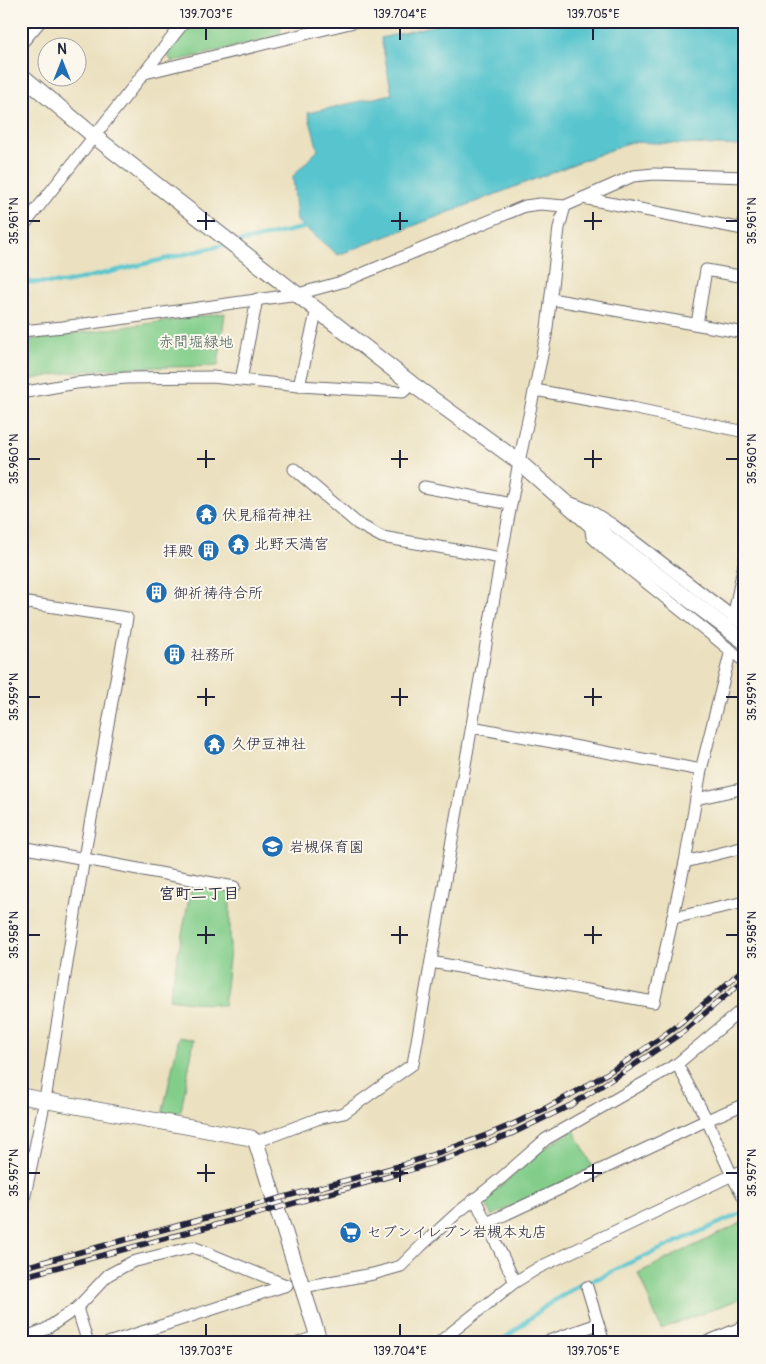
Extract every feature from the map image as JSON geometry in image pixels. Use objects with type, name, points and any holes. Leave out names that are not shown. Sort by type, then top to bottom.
[{"type":"street","points":[[21,41],[38,21]]},
{"type":"street","points":[[21,229],[185,21]]},
{"type":"street","points":[[145,73],[358,21]]},
{"type":"street","points":[[21,75],[94,136],[412,384],[519,462],[590,524],[745,642]]},
{"type":"street","points":[[21,331],[298,294],[345,281],[525,206],[540,204],[565,206],[633,176],[654,174],[745,178]]},
{"type":"street","points":[[583,198],[743,229],[745,216]]},
{"type":"street","points":[[256,1142],[317,1118],[344,1113],[413,1064],[501,558],[546,336],[559,228],[565,206]]},
{"type":"street","points":[[696,324],[706,270],[745,277]]},
{"type":"street","points":[[241,380],[258,299]]},
{"type":"street","points":[[551,299],[745,333]]},
{"type":"street","points":[[299,386],[317,310]]},
{"type":"street","points":[[21,393],[76,383],[126,378],[212,377],[299,386],[403,392],[412,384]]},
{"type":"street","points":[[535,390],[745,432]]},
{"type":"street","points":[[294,469],[358,524],[382,537],[501,558]]},
{"type":"street","points":[[424,487],[511,504]]},
{"type":"street","points":[[559,498],[589,510],[613,525],[745,626]]},
{"type":"street","points":[[590,524],[592,537],[607,551],[745,662]]},
{"type":"street","points":[[734,618],[745,559]]},
{"type":"street","points":[[21,602],[126,618],[84,858],[45,1100],[21,1214]]},
{"type":"street","points":[[734,618],[745,613]]},
{"type":"street","points":[[431,962],[654,1002],[685,862],[701,770],[731,650]]},
{"type":"street","points":[[472,727],[701,770]]},
{"type":"street","points":[[696,799],[745,788]]},
{"type":"street","points":[[21,848],[84,858],[234,887]]},
{"type":"street","points":[[685,862],[745,848]]},
{"type":"street","points":[[673,918],[745,902]]},
{"type":"street","points":[[108,1343],[296,1284],[373,1274],[401,1266],[420,1246],[546,1139],[677,1064],[744,1009]]},
{"type":"street","points":[[677,1064],[707,1120],[745,1200]]},
{"type":"street","points":[[21,1096],[251,1138],[256,1142],[296,1284],[318,1340],[298,1343]]},
{"type":"street","points":[[487,1223],[745,1104]]},
{"type":"street","points":[[438,1343],[515,1282],[538,1268],[745,1170]]},
{"type":"street","points":[[475,1199],[515,1282]]},
{"type":"street","points":[[21,1339],[46,1329],[77,1308],[108,1275],[124,1266],[132,1262],[193,1248],[296,1284]]},
{"type":"street","points":[[587,1287],[604,1343]]},
{"type":"street","points":[[77,1308],[88,1343]]},
{"type":"street","points":[[543,1343],[598,1324]]},
{"type":"street","points":[[704,1343],[745,1326]]},
{"type":"green space","points":[[189,21],[280,21],[281,36],[172,62],[166,52]]},
{"type":"green space","name":"赤間堀緑地","points":[[225,313],[218,366],[94,370],[21,382],[21,341]]},
{"type":"green space","points":[[192,884],[230,889],[230,949],[224,1006],[169,999]]},
{"type":"green space","points":[[179,1037],[194,1040],[181,1111],[171,1116],[162,1115]]},
{"type":"green space","points":[[574,1130],[593,1167],[492,1216],[484,1200],[543,1149]]},
{"type":"green space","points":[[745,1221],[745,1297],[661,1329],[638,1273]]},
{"type":"water","points":[[453,21],[738,21],[745,26],[745,146],[631,142],[338,255],[297,221],[293,176],[318,150],[308,113],[392,94],[381,38]]},
{"type":"waterway","points":[[235,243],[311,226]]},
{"type":"waterway","points":[[21,282],[64,283],[228,244]]},
{"type":"waterway","points":[[499,1343],[547,1305],[583,1283],[599,1278],[742,1213]]},
{"type":"railway","points":[[21,1268],[399,1166],[511,1125],[571,1095],[624,1063],[699,1008],[745,967]]},
{"type":"railway","points":[[21,1277],[401,1173],[457,1155],[511,1134],[571,1105],[628,1069],[683,1032],[745,979]]},
{"type":"place","name":"伏見稲荷神社","points":[[206,515]]},
{"type":"place","name":"北野天満宮","points":[[238,544]]},
{"type":"place","name":"拝殿","points":[[209,551]]},
{"type":"place","name":"御祈祷待合所","points":[[157,593]]},
{"type":"place","name":"社務所","points":[[174,655]]},
{"type":"place","name":"久伊豆神社","points":[[215,744]]},
{"type":"place","name":"岩槻保育園","points":[[273,847]]},
{"type":"place","name":"セブンイレブン岩槻本丸店","points":[[351,1232]]},
{"type":"district","name":"宮町二丁目","points":[[199,893]]}]
